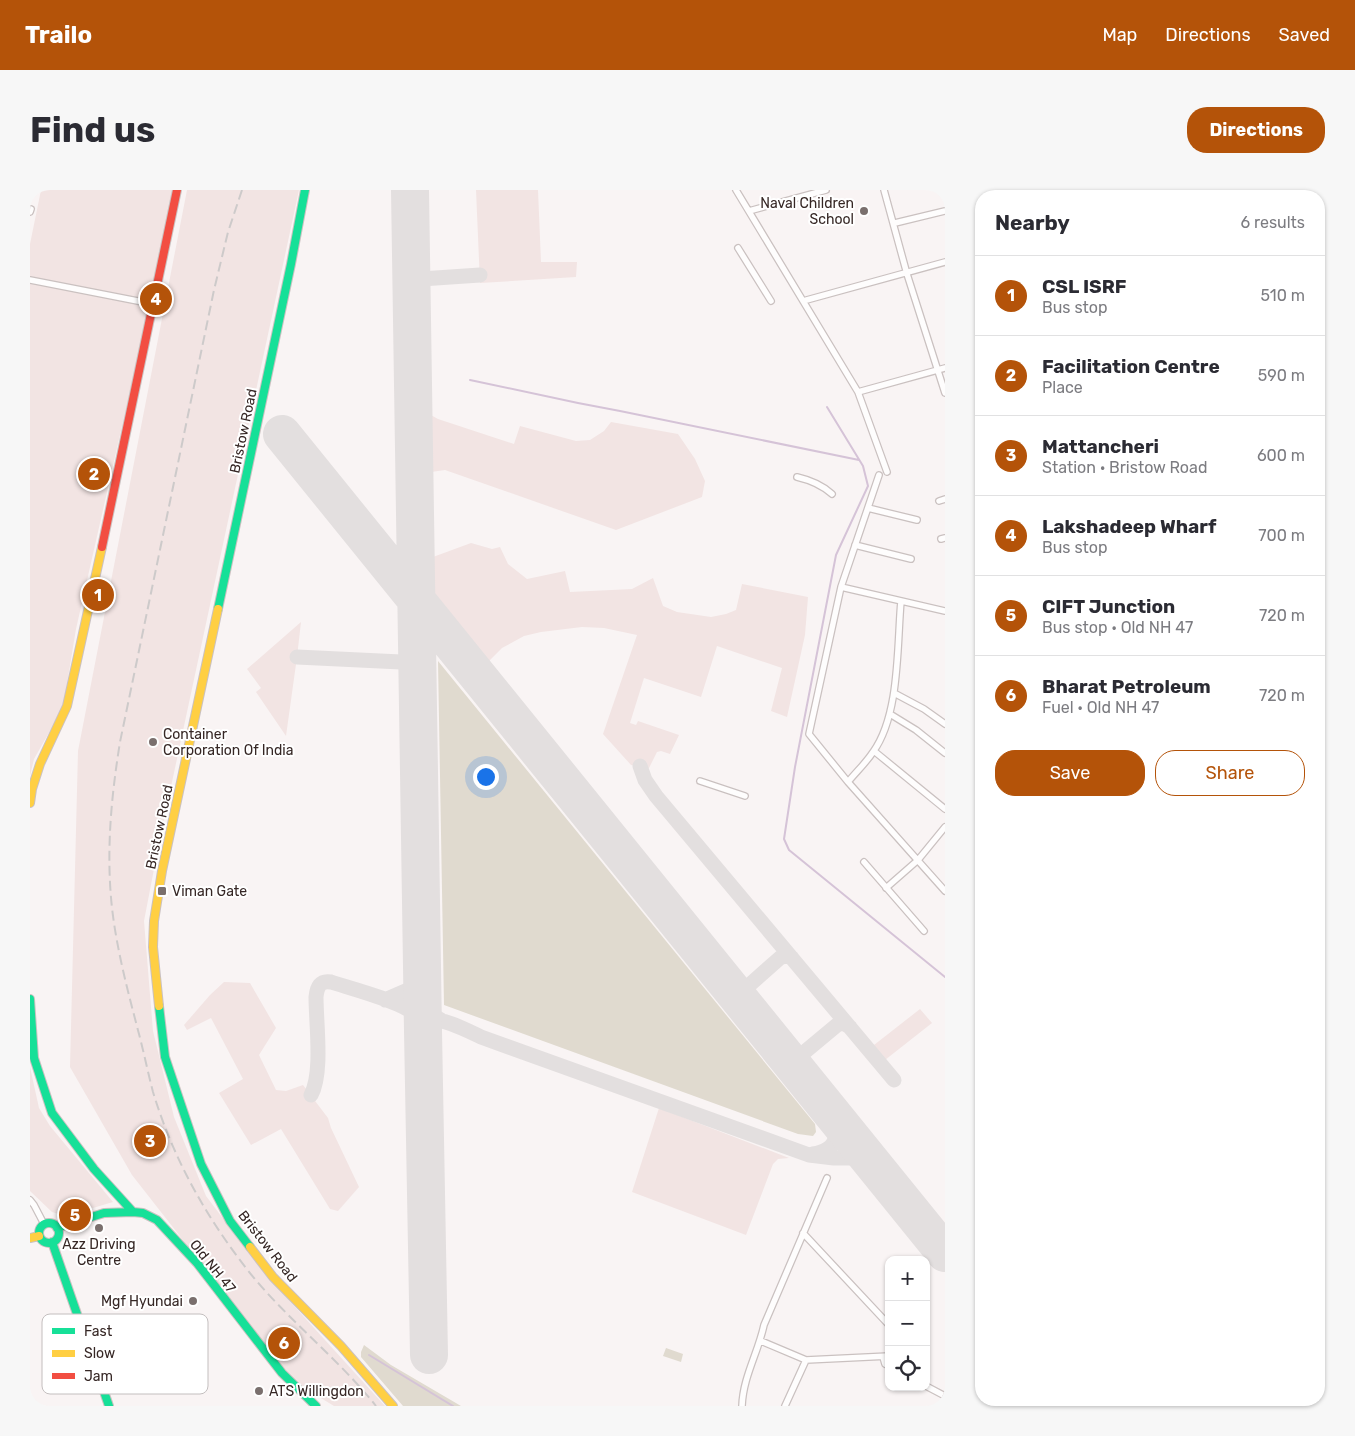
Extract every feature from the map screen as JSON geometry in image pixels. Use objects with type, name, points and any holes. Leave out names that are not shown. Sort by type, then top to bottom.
[{"type":"main road","points":[[30,803],[31,789],[38,766],[67,706],[177,190]]},
{"type":"main road","name":"Bristow Road","points":[[305,190],[289,274],[162,871],[154,920],[153,946],[165,1057],[187,1126],[205,1172],[230,1221],[273,1277],[341,1346],[393,1406]]},
{"type":"main road","points":[[30,999],[34,1058],[52,1113],[94,1169],[133,1212]]},
{"type":"main road","name":"Old NH 47","points":[[57,1228],[107,1214],[126,1211],[143,1213],[157,1220],[197,1263],[282,1373],[306,1399],[316,1406]]},
{"type":"main road","points":[[50,1223],[57,1228],[57,1238],[52,1242],[46,1243],[39,1236],[39,1229],[44,1224],[50,1223]]},
{"type":"main road","points":[[30,1238],[39,1236]]},
{"type":"main road","points":[[52,1242],[77,1314]]},
{"type":"main road","points":[[105,1394],[109,1406]]},
{"type":"street","points":[[736,190],[858,392],[887,472]]},
{"type":"street","points":[[749,211],[826,190]]},
{"type":"street","points":[[884,190],[895,223],[907,274],[945,394]]},
{"type":"street","points":[[895,223],[944,213]]},
{"type":"street","points":[[738,248],[770,301]]},
{"type":"street","points":[[803,301],[907,274],[945,262]]},
{"type":"street","points":[[30,280],[153,304]]},
{"type":"street","points":[[858,392],[945,368]]},
{"type":"street","points":[[879,475],[841,587],[809,734],[848,782],[945,891]]},
{"type":"street","points":[[796,477],[810,480],[824,487],[832,494]]},
{"type":"street","points":[[868,508],[917,520]]},
{"type":"street","points":[[855,545],[911,559]]},
{"type":"street","points":[[841,587],[945,611]]},
{"type":"street","points":[[848,782],[874,751],[890,714],[894,693],[901,601]]},
{"type":"street","points":[[894,693],[924,709],[945,724]]},
{"type":"street","points":[[890,714],[916,730],[945,753]]},
{"type":"street","points":[[874,751],[945,809]]},
{"type":"street","points":[[700,781],[745,796]]},
{"type":"street","points":[[886,888],[918,860],[945,829]]},
{"type":"street","points":[[864,862],[924,931]]},
{"type":"street","points":[[742,1406],[746,1376],[761,1341],[764,1326],[827,1178]]},
{"type":"street","points":[[30,1200],[44,1224]]},
{"type":"street","points":[[803,1233],[885,1321]]},
{"type":"street","points":[[761,1341],[806,1360],[885,1356]]},
{"type":"street","points":[[785,1406],[806,1360]]},
{"type":"street","points":[[930,1388],[945,1396]]},
{"type":"shaded area","points":[[41,190],[174,190],[76,629],[63,708],[34,759],[30,776],[30,244]]},
{"type":"shaded area","points":[[187,190],[299,190],[160,838],[144,921],[153,1031],[174,1117],[206,1196],[265,1274],[385,1406],[334,1406],[306,1389],[280,1364],[132,1175],[70,1067],[78,751]]},
{"type":"shaded area","points":[[476,190],[538,190],[541,262],[577,262],[576,277],[480,283]]},
{"type":"shaded area","points":[[429,414],[438,419],[514,444],[520,426],[576,441],[590,440],[604,431],[611,422],[678,434],[695,459],[705,481],[702,497],[616,530],[445,470],[431,472]]},
{"type":"shaded area","points":[[471,543],[492,549],[500,547],[508,564],[527,579],[565,571],[570,592],[632,589],[653,578],[663,606],[677,612],[711,617],[736,610],[742,584],[808,597],[805,635],[787,717],[771,711],[782,668],[717,646],[701,697],[644,678],[630,723],[636,725],[638,721],[679,735],[670,754],[661,751],[657,752],[649,768],[631,765],[603,734],[637,635],[604,628],[582,627],[541,632],[524,636],[502,648],[487,663],[432,596],[433,557]]},
{"type":"shaded area","points":[[301,622],[286,736],[256,692],[261,688],[247,669]]},
{"type":"shaded area","points":[[438,661],[815,1124],[816,1132],[813,1136],[798,1134],[444,1005]]},
{"type":"shaded area","points":[[224,982],[250,983],[276,1028],[259,1055],[276,1090],[286,1091],[303,1085],[328,1118],[359,1187],[338,1211],[330,1209],[281,1129],[251,1145],[219,1093],[243,1079],[211,1018],[187,1030],[184,1025]]},
{"type":"shaded area","points":[[920,1009],[932,1023],[885,1060],[874,1045]]},
{"type":"shaded area","points":[[30,1067],[39,1108],[50,1126],[113,1202],[66,1216],[52,1212],[30,1191]]},
{"type":"shaded area","points":[[659,1108],[789,1158],[778,1159],[773,1164],[746,1235],[632,1192]]},
{"type":"shaded area","points":[[364,1345],[391,1365],[461,1406],[403,1406],[361,1357]]},
{"type":"shaded area","points":[[666,1348],[683,1354],[681,1362],[663,1356]]},
{"type":"waterway","points":[[470,380],[859,460]]},
{"type":"waterway","points":[[827,407],[863,466],[868,486],[836,555],[795,767],[784,839],[789,850],[945,977]]},
{"type":"waterway","points":[[369,1355],[453,1406]]},
{"type":"taxiway","points":[[412,287],[415,282],[421,279],[480,275]]},
{"type":"taxiway","points":[[401,662],[410,657],[417,645]]},
{"type":"taxiway","points":[[297,657],[401,662],[410,666],[418,677]]},
{"type":"taxiway","points":[[640,766],[645,780],[656,796],[894,1080]]},
{"type":"taxiway","points":[[742,1002],[742,994],[746,988],[781,957],[787,956],[792,958]]},
{"type":"taxiway","points":[[311,1095],[315,1086],[318,1061],[316,997],[318,987],[322,983],[331,982],[408,1009],[416,1016],[423,1031]]},
{"type":"taxiway","points":[[385,1000],[422,984]]},
{"type":"taxiway","points":[[422,1001],[427,1012],[441,1020]]},
{"type":"taxiway","points":[[423,1031],[427,1021],[447,1022],[481,1037],[809,1155],[834,1158],[860,1158],[882,1175]]},
{"type":"taxiway","points":[[796,1070],[797,1061],[801,1055],[837,1025],[843,1023],[850,1027]]},
{"type":"taxiway","points":[[813,1154],[829,1148],[835,1138],[836,1132],[829,1109]]},
{"type":"runway","points":[[410,190],[429,1355]]},
{"type":"runway","points":[[282,434],[945,1253]]},
{"type":"railway","points":[[242,190],[228,232],[214,290],[120,742],[110,825],[109,866],[112,908],[123,971],[153,1092],[180,1163],[217,1227],[246,1268],[277,1304],[345,1371],[376,1406]]},
{"type":"traffic: fast","points":[[218,609],[305,190]]},
{"type":"traffic: fast","points":[[30,999],[34,1058],[52,1113],[94,1169],[133,1212]]},
{"type":"traffic: fast","points":[[159,1006],[165,1057],[201,1164],[230,1221],[250,1247]]},
{"type":"traffic: fast","points":[[133,1212],[143,1213],[157,1220],[197,1263],[282,1373],[316,1406]]},
{"type":"traffic: fast","points":[[57,1228],[104,1213],[133,1212]]},
{"type":"traffic: fast","points":[[49,1223],[56,1226],[59,1233],[56,1240],[49,1243],[42,1240],[39,1233],[42,1226],[49,1223]]},
{"type":"traffic: fast","points":[[52,1242],[77,1314]]},
{"type":"traffic: fast","points":[[105,1394],[109,1406]]},
{"type":"traffic: slow","points":[[30,803],[32,789],[40,764],[67,706],[102,547]]},
{"type":"traffic: slow","points":[[159,1006],[153,947],[154,921],[162,871],[218,609]]},
{"type":"traffic: slow","points":[[30,1238],[39,1236]]},
{"type":"traffic: slow","points":[[250,1247],[273,1277],[341,1346],[393,1406]]},
{"type":"traffic: jam","points":[[102,547],[177,190]]},
{"type":"place","name":"Naval Children School","points":[[864,211]]},
{"type":"place","name":"Lakshadeep Wharf","points":[[156,299]]},
{"type":"place","name":"Facilitation Centre","points":[[94,474]]},
{"type":"place","name":"CSL ISRF","points":[[98,595]]},
{"type":"place","name":"Container Corporation Of India","points":[[153,742]]},
{"type":"place","name":"Viman Gate","points":[[162,891]]},
{"type":"place","name":"Mattancheri","points":[[150,1141]]},
{"type":"place","name":"CIFT Junction","points":[[75,1215]]},
{"type":"place","name":"Azz Driving Centre","points":[[99,1228]]},
{"type":"place","name":"Mgf Hyundai","points":[[193,1301]]},
{"type":"place","name":"Bharat Petroleum","points":[[284,1343]]},
{"type":"place","name":"ATS Willingdon","points":[[259,1391]]}]
